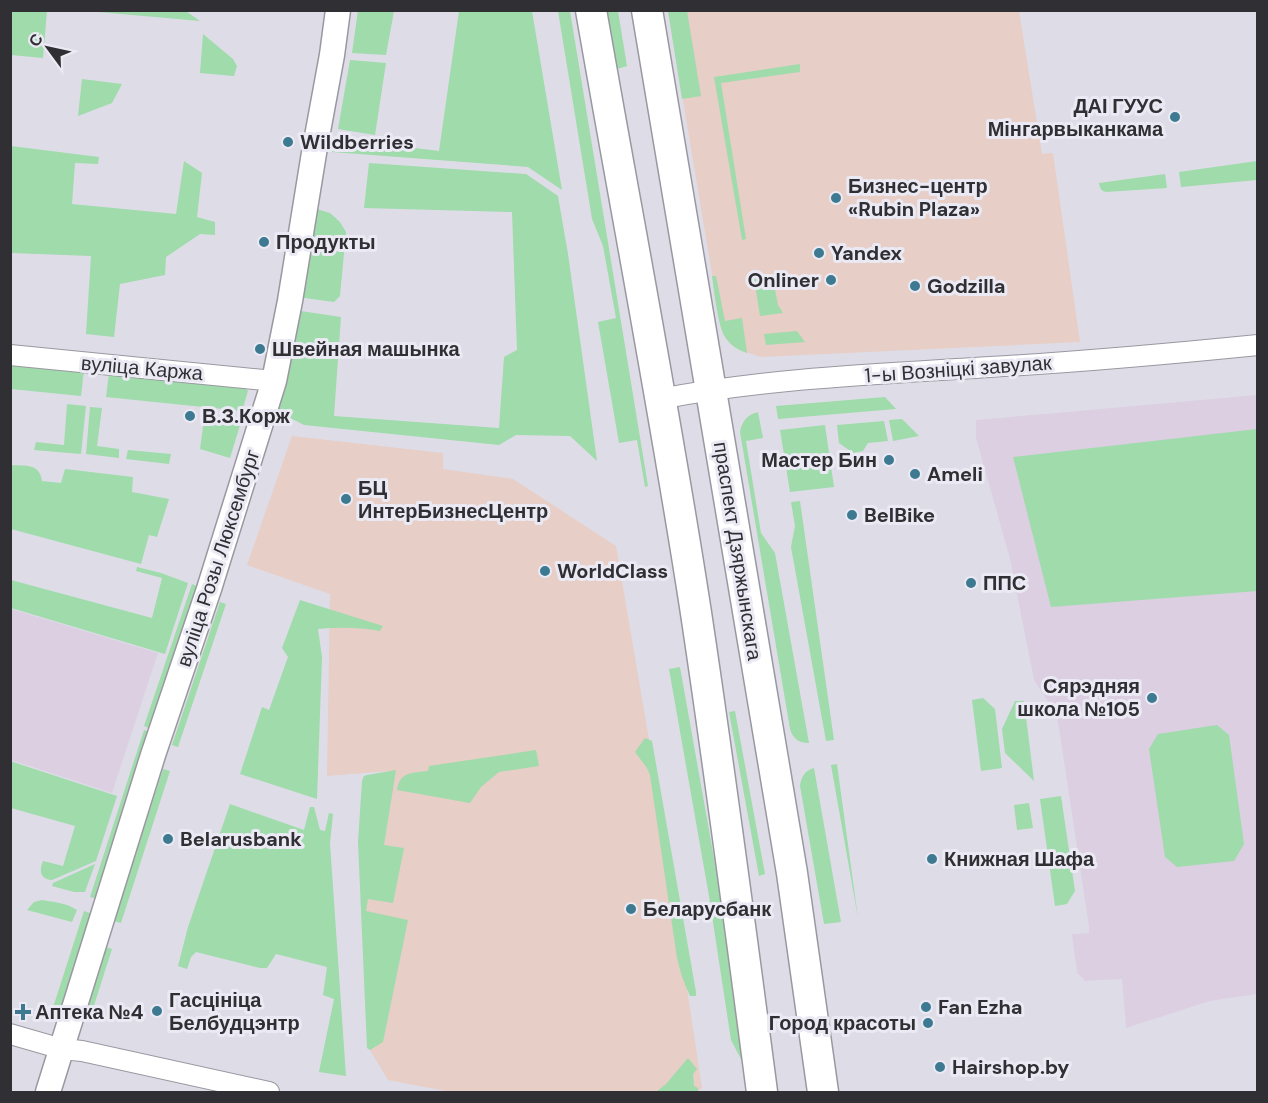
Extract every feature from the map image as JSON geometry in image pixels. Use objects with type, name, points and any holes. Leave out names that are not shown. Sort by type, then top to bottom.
[{"type":"main road","points":[[591,10],[696,611],[762,1092]]},
{"type":"main road","name":"праспект Дзяржынскага","points":[[647,10],[792,873],[823,1092]]},
{"type":"street","name":"вуліца Розы Люксембург","points":[[48,1092],[153,755],[274,381],[290,302],[338,10]]},
{"type":"street","name":"1-ы Возніцкі завулак","points":[[660,399],[711,389],[762,383],[1056,363],[1257,345]]},
{"type":"street","name":"вуліца Каржа","points":[[10,355],[274,381]]},
{"type":"street","points":[[10,1034],[62,1049],[82,1051],[269,1092]]},
{"type":"shaded area","points":[[668,11],[1019,11],[1042,154],[1053,153],[1080,342],[761,357],[739,350],[732,345],[721,328]]},
{"type":"shaded area","name":"Сярэдняя школа №105","points":[[1257,395],[1257,994],[1210,1001],[1126,1028],[1122,979],[1085,981],[1077,973],[1072,934],[1089,933],[1089,927],[1057,715],[1034,680],[1010,559],[976,438],[976,420]]},
{"type":"shaded area","points":[[292,436],[443,453],[443,469],[513,479],[616,546],[651,751],[702,1088],[696,1092],[451,1092],[388,1080],[370,1050],[365,912],[389,771],[327,776],[330,594],[247,565]]},
{"type":"shaded area","points":[[11,609],[158,653],[112,793],[11,760]]},
{"type":"green space","points":[[358,10],[394,11],[386,55],[352,53]]},
{"type":"green space","points":[[10,11],[47,11],[43,58],[11,55]]},
{"type":"green space","points":[[87,11],[186,11],[200,21]]},
{"type":"green space","points":[[459,11],[532,11],[562,190],[528,167],[332,152],[335,138],[439,151]]},
{"type":"green space","points":[[558,11],[570,11],[648,486],[645,487],[637,440],[619,443],[598,322],[616,318],[603,246],[592,219]]},
{"type":"green space","points":[[607,11],[618,11],[627,66],[617,69]]},
{"type":"green space","points":[[668,11],[687,11],[701,96],[682,99]]},
{"type":"green space","points":[[203,34],[233,59],[237,66],[234,76],[200,73]]},
{"type":"green space","points":[[350,60],[386,63],[375,135],[338,129]]},
{"type":"green space","points":[[800,64],[800,72],[721,83],[746,239],[742,240],[714,77]]},
{"type":"green space","points":[[82,79],[122,84],[112,103],[78,116]]},
{"type":"green space","points":[[11,146],[99,157],[98,164],[75,163],[72,204],[176,214],[184,161],[202,173],[197,217],[215,222],[215,235],[200,234],[166,257],[165,275],[120,284],[114,337],[86,334],[91,256],[11,253]]},
{"type":"green space","points":[[1257,161],[1257,180],[1181,187],[1179,172]]},
{"type":"green space","points":[[369,163],[526,174],[558,196],[597,461],[570,436],[516,435],[499,445],[304,425],[271,408],[294,310],[341,317],[334,416],[499,428],[504,357],[517,350],[512,212],[364,208]]},
{"type":"green space","points":[[1165,174],[1167,188],[1106,192],[1101,189],[1099,183]]},
{"type":"green space","points":[[310,207],[330,213],[340,222],[346,232],[340,296],[334,302],[297,297]]},
{"type":"green space","points":[[712,276],[716,276],[725,321],[742,318],[747,353],[732,345],[723,332]]},
{"type":"green space","points":[[754,278],[765,282],[775,290],[778,305],[783,313],[760,316]]},
{"type":"green space","points":[[797,331],[805,342],[766,345],[764,334]]},
{"type":"green space","points":[[10,364],[84,370],[81,396],[11,389]]},
{"type":"green space","points":[[109,373],[242,384],[248,391],[242,411],[106,397]]},
{"type":"green space","points":[[885,397],[896,409],[778,419],[776,406]]},
{"type":"green space","points":[[67,404],[86,406],[81,454],[34,450],[36,442],[64,445]]},
{"type":"green space","points":[[90,407],[102,408],[97,446],[119,449],[119,458],[86,454]]},
{"type":"green space","points":[[758,412],[763,438],[746,441],[761,533],[775,553],[809,743],[797,740],[790,729],[740,432],[746,419]]},
{"type":"green space","points":[[204,419],[241,422],[230,458],[200,449]]},
{"type":"green space","points":[[902,419],[919,436],[893,441],[889,420]]},
{"type":"green space","points":[[884,421],[888,441],[868,443],[863,451],[853,453],[839,443],[837,425]]},
{"type":"green space","points":[[825,425],[834,487],[790,492],[780,430]]},
{"type":"green space","points":[[1257,429],[1257,591],[1051,607],[1013,457]]},
{"type":"green space","points":[[128,450],[171,454],[169,464],[126,459]]},
{"type":"green space","points":[[10,465],[35,468],[41,475],[42,481],[61,483],[65,469],[133,477],[132,492],[169,499],[157,537],[149,535],[141,564],[11,529]]},
{"type":"green space","points":[[800,501],[834,740],[826,741],[791,547],[795,526],[791,502]]},
{"type":"green space","points":[[137,567],[188,583],[165,654],[11,608],[11,580],[152,618],[162,578],[136,571]]},
{"type":"green space","points":[[192,584],[199,587],[152,729],[144,726]]},
{"type":"green space","points":[[300,600],[383,626],[380,631],[349,628],[318,629],[322,657],[317,799],[240,774],[262,707],[269,710],[288,657],[282,648]]},
{"type":"green space","points":[[220,602],[226,604],[178,747],[172,745]]},
{"type":"green space","points":[[680,667],[720,892],[749,1092],[746,1092],[743,1063],[731,1040],[709,896],[669,669]]},
{"type":"green space","points":[[983,698],[995,709],[1002,768],[981,771],[972,700]]},
{"type":"green space","points":[[1015,701],[1024,701],[1034,781],[1005,753],[1002,729]]},
{"type":"green space","points":[[735,711],[765,874],[759,876],[729,712]]},
{"type":"green space","points":[[1217,725],[1229,735],[1244,844],[1234,861],[1177,867],[1165,857],[1149,749],[1158,734]]},
{"type":"green space","points":[[144,730],[150,732],[97,899],[90,897]]},
{"type":"green space","points":[[645,738],[652,741],[696,996],[690,996],[678,963],[650,775],[635,752]]},
{"type":"green space","points":[[536,750],[539,766],[499,772],[481,787],[470,803],[397,790],[404,776],[428,771],[429,766]]},
{"type":"green space","points":[[10,761],[117,796],[96,861],[52,880],[43,876],[41,868],[43,861],[63,866],[75,826],[11,808]]},
{"type":"green space","points":[[837,764],[858,918],[831,765]]},
{"type":"green space","points":[[814,768],[841,922],[824,924],[800,786],[804,774]]},
{"type":"green space","points":[[163,769],[170,771],[121,923],[114,921]]},
{"type":"green space","points":[[396,770],[384,845],[404,848],[393,903],[368,899],[366,911],[408,920],[383,1042],[370,1050],[367,1048],[358,842],[362,781],[367,775]]},
{"type":"green space","points":[[1061,796],[1075,891],[1067,904],[1055,906],[1040,799]]},
{"type":"green space","points":[[1029,803],[1033,828],[1017,830],[1014,805]]},
{"type":"green space","points":[[230,804],[304,830],[310,807],[314,807],[320,830],[325,831],[329,813],[333,814],[330,843],[346,1076],[319,1072],[334,999],[323,995],[327,967],[276,954],[267,968],[260,968],[196,952],[191,957],[187,969],[178,966],[188,927]]},
{"type":"green space","points":[[95,864],[85,892],[74,892],[52,886],[53,883]]},
{"type":"green space","points":[[42,900],[65,904],[77,910],[72,922],[27,910],[34,902]]},
{"type":"green space","points":[[84,911],[92,914],[60,1012],[55,1021],[49,1020]]},
{"type":"green space","points":[[106,947],[112,949],[90,1018],[84,1016]]},
{"type":"green space","points":[[688,1058],[697,1069],[693,1074],[694,1086],[698,1088],[698,1092],[656,1092],[666,1084]]},
{"type":"place","name":"ДАІ ГУУС Мінгарвыканкама","points":[[1175,117]]},
{"type":"place","name":"Wildberries","points":[[288,142]]},
{"type":"place","name":"Бизнес-центр «Rubin Plaza»","points":[[836,198]]},
{"type":"place","name":"Продукты","points":[[264,242]]},
{"type":"place","name":"Yandex","points":[[819,253]]},
{"type":"place","name":"Onliner","points":[[831,280]]},
{"type":"place","name":"Godzilla","points":[[915,286]]},
{"type":"place","name":"Швейная машынка","points":[[260,349]]},
{"type":"place","name":"В.З.Корж","points":[[190,416]]},
{"type":"place","name":"Мастер Бин","points":[[889,460]]},
{"type":"place","name":"Ameli","points":[[915,474]]},
{"type":"place","name":"БЦ ИнтерБизнесЦентр","points":[[346,499]]},
{"type":"place","name":"BelBike","points":[[852,515]]},
{"type":"place","name":"WorldClass","points":[[545,571]]},
{"type":"place","name":"ППС","points":[[971,583]]},
{"type":"place","name":"Сярэдняя школа №105","points":[[1152,698]]},
{"type":"place","name":"Belarusbank","points":[[168,839]]},
{"type":"place","name":"Книжная Шафа","points":[[932,859]]},
{"type":"place","name":"Беларусбанк","points":[[631,909]]},
{"type":"place","name":"Fan Ezha","points":[[926,1007]]},
{"type":"place","name":"Гасцініца Белбудцэнтр","points":[[157,1011]]},
{"type":"place","name":"Аптека №4","points":[[23,1012]]},
{"type":"place","name":"Город красоты","points":[[928,1023]]},
{"type":"place","name":"Hairshop.by","points":[[940,1067]]}]
